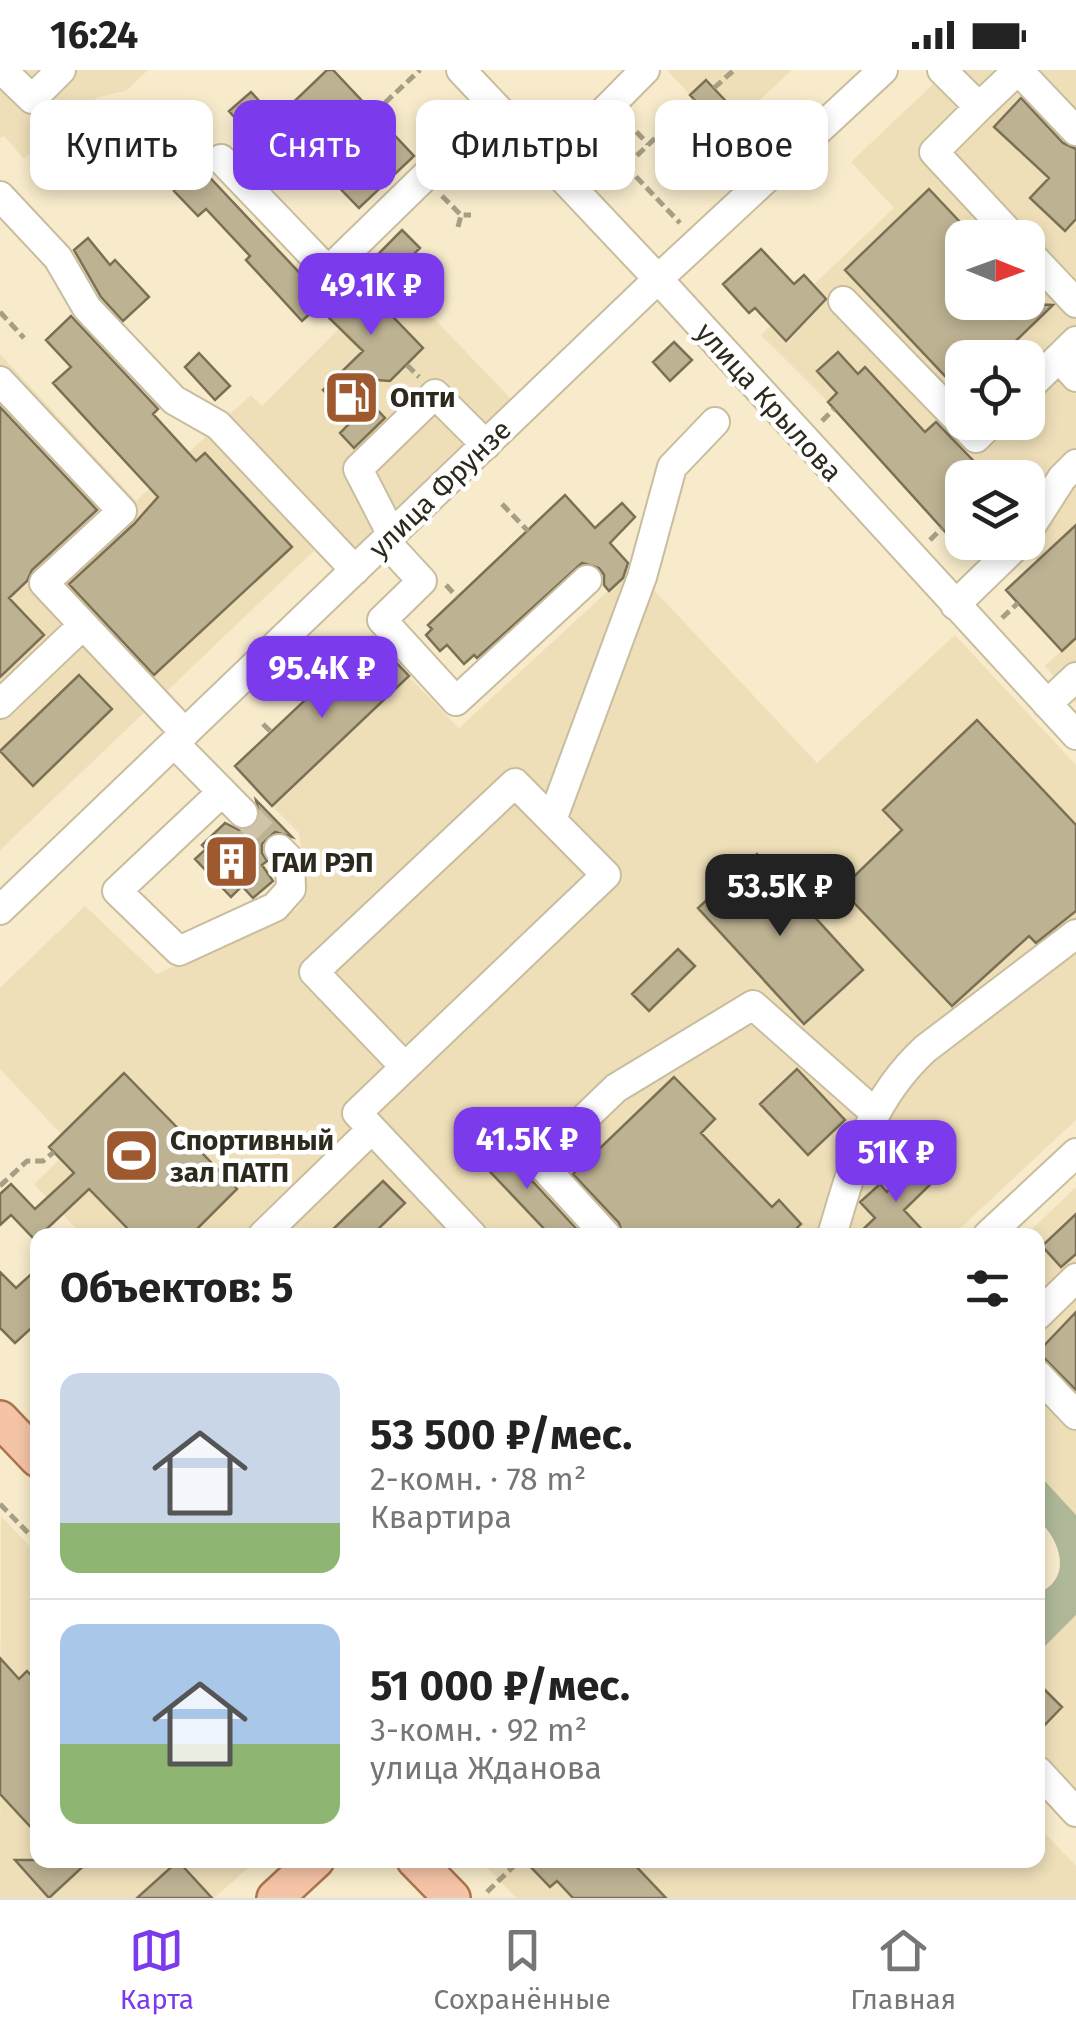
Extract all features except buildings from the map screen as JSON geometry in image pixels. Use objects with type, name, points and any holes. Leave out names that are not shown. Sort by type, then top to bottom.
[{"type":"main road","points":[[0,1419],[30,1451]]},
{"type":"main road","points":[[276,1898],[308,1868]]},
{"type":"main road","points":[[424,1868],[452,1898]]},
{"type":"street","points":[[2,70],[32,99],[61,70]]},
{"type":"street","name":"улица Крылова","points":[[460,70],[489,100]]},
{"type":"street","points":[[616,100],[645,70]]},
{"type":"street","name":"улица Фрунзе","points":[[0,910],[883,70]]},
{"type":"street","points":[[942,70],[979,107]]},
{"type":"street","points":[[997,220],[934,152],[1018,70],[1076,131]]},
{"type":"street","points":[[222,160],[328,270],[416,185]]},
{"type":"street","name":"улица Крылова","points":[[574,190],[1076,735]]},
{"type":"street","points":[[0,196],[58,258],[86,308],[174,400],[218,425],[355,570]]},
{"type":"street","points":[[1045,270],[1076,303]]},
{"type":"street","points":[[843,302],[945,406]]},
{"type":"street","points":[[1045,376],[1070,359]]},
{"type":"street","points":[[0,381],[122,512],[44,583],[243,813]]},
{"type":"street","points":[[486,445],[435,394],[358,469],[388,538],[422,581],[382,620],[456,701],[587,580]]},
{"type":"street","points":[[552,820],[642,577],[672,467],[714,422]]},
{"type":"street","points":[[1045,504],[1076,464]]},
{"type":"street","points":[[955,605],[1001,560]]},
{"type":"street","points":[[0,704],[83,625]]},
{"type":"street","points":[[1046,704],[1076,677]]},
{"type":"street","points":[[404,1066],[314,972],[515,783],[606,875],[356,1113],[465,1228]]},
{"type":"street","points":[[222,792],[117,891],[179,951],[274,907],[291,889],[290,860],[279,849]]},
{"type":"street","points":[[834,1228],[874,1112],[903,1069],[925,1048],[1076,934]]},
{"type":"street","points":[[600,1228],[539,1162],[616,1088],[753,1006],[874,1112]]},
{"type":"street","points":[[270,1228],[372,1129]]},
{"type":"street","points":[[996,1228],[1076,1153]]},
{"type":"street","points":[[1045,1308],[1076,1278]]},
{"type":"street","points":[[1045,1382],[1076,1415]]},
{"type":"street","points":[[1045,1779],[1076,1812]]},
{"type":"path","points":[[389,100],[420,70]]},
{"type":"path","points":[[714,88],[734,70]]},
{"type":"path","points":[[635,157],[655,138]]},
{"type":"path","points":[[635,176],[698,242]]},
{"type":"path","points":[[458,227],[461,215],[471,215]]},
{"type":"path","points":[[0,312],[24,338]]},
{"type":"path","points":[[502,504],[528,530]]},
{"type":"path","points":[[331,662],[338,669]]},
{"type":"path","points":[[263,724],[271,732]]},
{"type":"path","points":[[0,1186],[27,1161],[43,1162],[54,1152]]},
{"type":"path","points":[[0,1504],[30,1535]]},
{"type":"path","points":[[487,1892],[512,1868]]},
{"type":"shaded area","points":[[0,70],[148,70],[126,91],[94,100],[30,100],[30,154],[24,159],[4,136],[0,138]]},
{"type":"shaded area","points":[[667,70],[792,70],[760,100],[695,100]]},
{"type":"shaded area","points":[[948,70],[1076,70],[1076,704],[1045,666],[1062,650],[1006,590],[1036,560],[1045,560],[1045,460],[945,460],[945,531],[761,335],[894,208],[851,162]]},
{"type":"shaded area","points":[[392,275],[514,402],[356,556],[227,417],[251,395],[262,406]]},
{"type":"shaded area","points":[[0,354],[136,501],[213,430],[321,544],[0,850]]},
{"type":"shaded area","points":[[633,568],[817,763],[955,635],[1076,765],[1076,1120],[960,1228],[75,1228],[34,1184],[60,1159],[49,1147],[61,1134],[0,1069],[0,988],[85,906],[157,974],[297,909],[306,895],[299,833],[272,806],[409,677],[459,728]]},
{"type":"shaded area","points":[[1076,1187],[1076,1515],[1045,1482],[1045,1228],[1033,1228]]},
{"type":"shaded area","points":[[1,1516],[30,1547],[30,1868],[248,1868],[214,1898],[0,1898]]},
{"type":"shaded area","points":[[1076,1615],[1076,1790],[1045,1757],[1045,1646]]},
{"type":"shaded area","points":[[1045,1833],[1076,1866],[1076,1898],[516,1898],[488,1868],[1045,1868]]},
{"type":"green space","points":[[1045,1481],[1076,1515],[1076,1615],[1045,1646],[1045,1589],[1056,1579],[1060,1559],[1046,1528]]},
{"type":"tunnel","points":[[243,813],[279,849]]},
{"type":"place","name":"Опти","points":[[351,397]]},
{"type":"place","name":"ГАИ РЭП","points":[[232,862]]},
{"type":"place","name":"Спортивный зал ПАТП","points":[[131,1156]]}]
